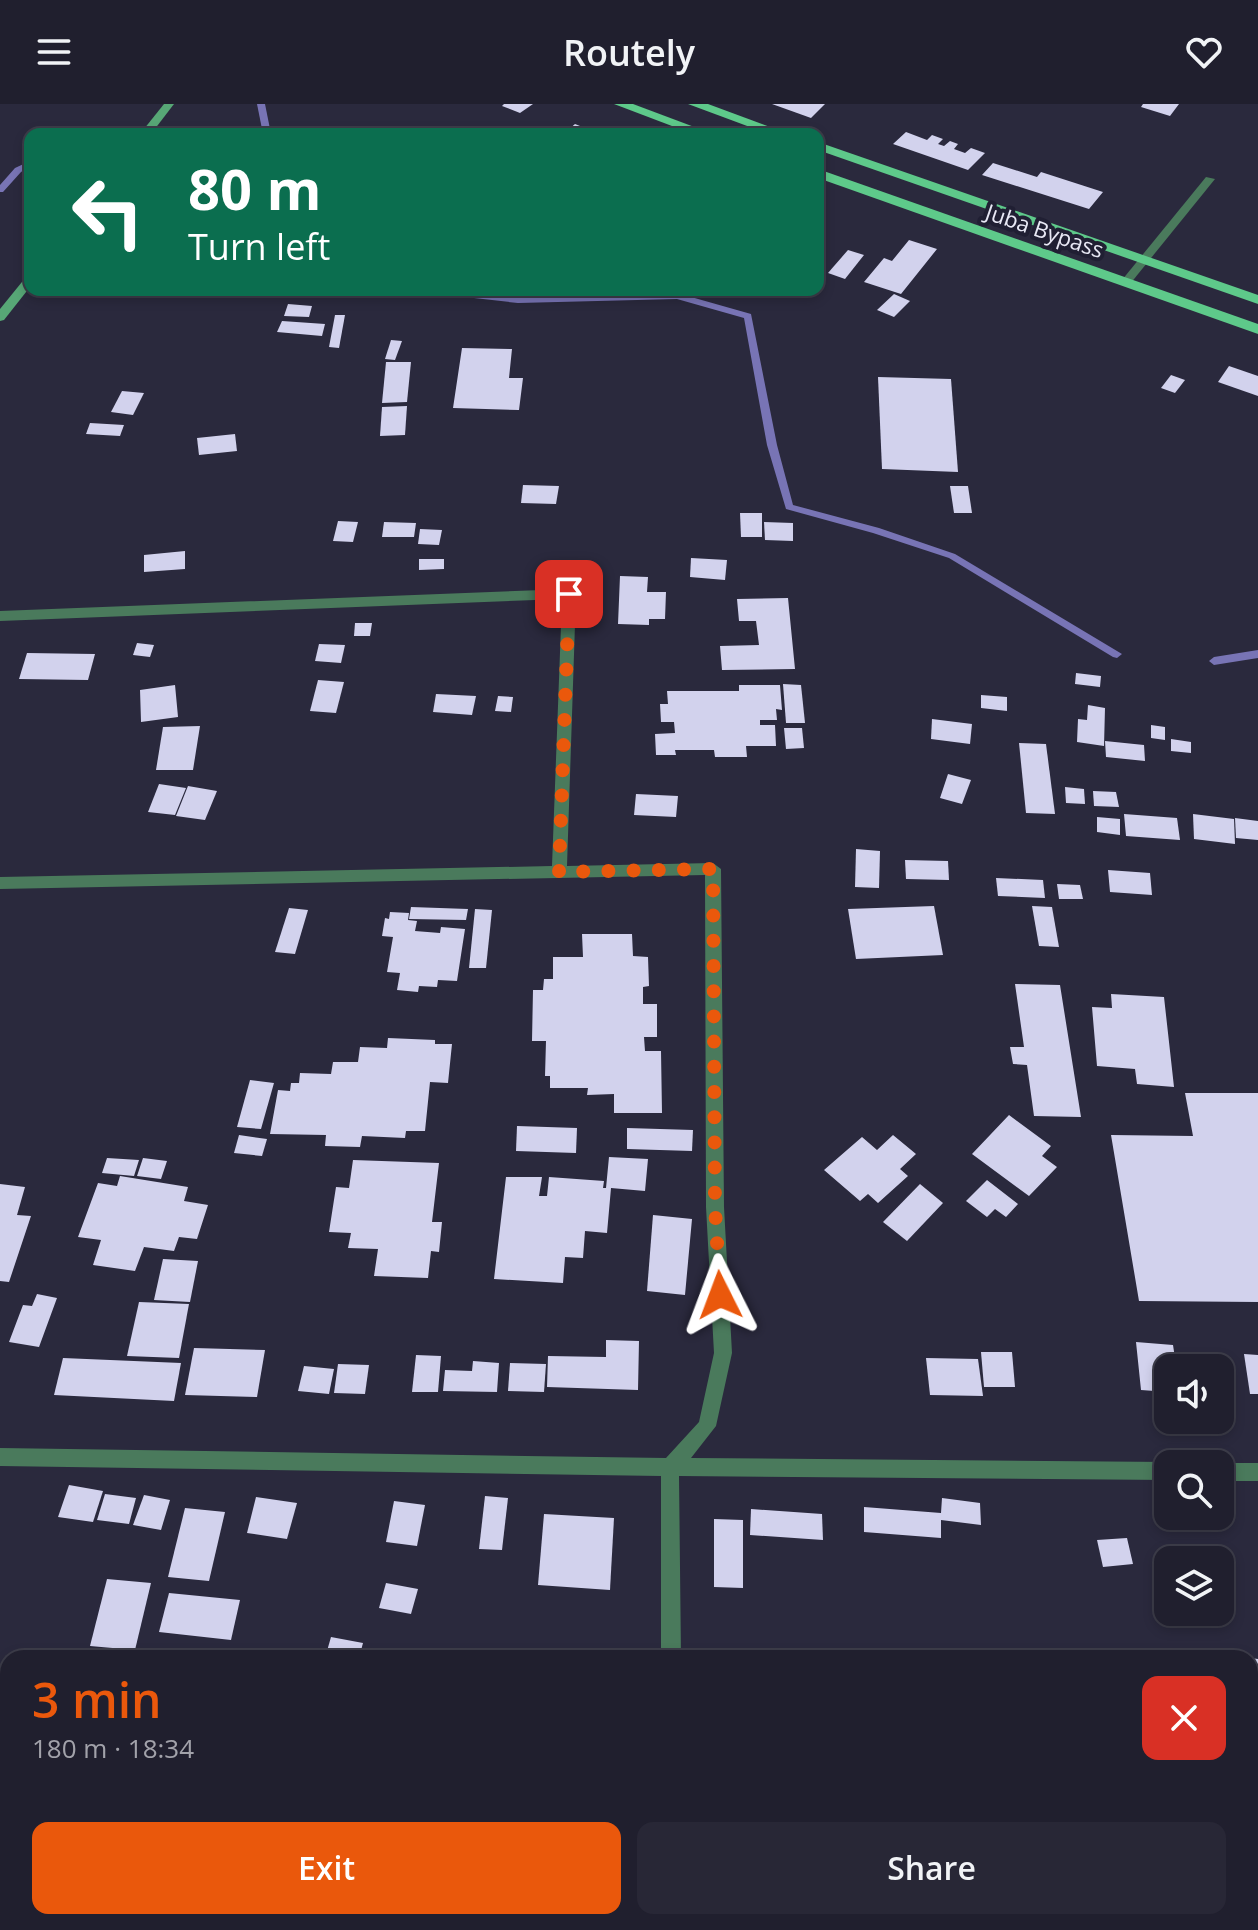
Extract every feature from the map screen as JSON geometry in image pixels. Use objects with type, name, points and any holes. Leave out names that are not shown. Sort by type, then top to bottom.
[{"type":"main road","points":[[150,128],[169,104]]},
{"type":"main road","points":[[621,104],[689,128]]},
{"type":"main road","points":[[695,104],[765,128]]},
{"type":"main road","name":"Juba Bypass","points":[[824,148],[1258,300]]},
{"type":"main road","name":"Juba Bypass","points":[[824,175],[1258,329]]},
{"type":"main road","points":[[0,317],[24,287]]},
{"type":"street","points":[[1126,282],[1210,179]]},
{"type":"street","points":[[0,616],[569,594],[559,872]]},
{"type":"street","points":[[0,883],[713,869],[715,1207],[723,1353],[707,1426],[670,1467],[671,1650]]},
{"type":"street","points":[[0,1457],[1154,1471]]},
{"type":"street","points":[[1234,1472],[1258,1472]]},
{"type":"building","points":[[533,104],[520,113],[502,106]]},
{"type":"building","points":[[772,104],[825,104],[811,118]]},
{"type":"building","points":[[1143,104],[1179,104],[1170,116],[1141,107]]},
{"type":"building","points":[[906,132],[927,140],[932,135],[943,139],[938,144],[944,146],[950,141],[958,144],[954,149],[965,153],[971,148],[985,153],[968,170],[893,144]]},
{"type":"building","points":[[993,163],[1037,177],[1041,172],[1103,192],[1089,209],[982,175]]},
{"type":"building","points":[[909,240],[937,249],[901,294],[864,282],[884,258],[892,261]]},
{"type":"building","points":[[848,250],[864,255],[845,279],[828,273]]},
{"type":"building","points":[[894,294],[910,301],[894,317],[877,310]]},
{"type":"building","points":[[288,304],[312,306],[309,317],[284,316]]},
{"type":"building","points":[[335,315],[345,315],[339,348],[329,347]]},
{"type":"building","points":[[282,321],[325,324],[322,336],[277,332]]},
{"type":"building","points":[[391,340],[402,341],[395,360],[385,359]]},
{"type":"building","points":[[462,348],[512,349],[509,378],[523,378],[519,410],[453,408]]},
{"type":"building","points":[[386,362],[411,362],[407,402],[382,403]]},
{"type":"building","points":[[1229,366],[1258,376],[1258,396],[1218,382]]},
{"type":"building","points":[[1171,375],[1185,380],[1175,393],[1161,388]]},
{"type":"building","points":[[878,377],[951,379],[958,472],[882,469]]},
{"type":"building","points":[[122,391],[144,393],[133,415],[111,412]]},
{"type":"building","points":[[407,406],[405,435],[380,436],[382,407]]},
{"type":"building","points":[[90,423],[124,425],[120,436],[86,434]]},
{"type":"building","points":[[235,434],[237,451],[199,455],[197,438]]},
{"type":"building","points":[[523,485],[559,486],[556,504],[521,503]]},
{"type":"building","points":[[950,486],[968,486],[972,513],[954,513]]},
{"type":"building","points":[[740,513],[762,513],[762,537],[741,537]]},
{"type":"building","points":[[338,521],[358,522],[353,542],[333,541]]},
{"type":"building","points":[[384,522],[416,523],[414,537],[382,537]]},
{"type":"building","points":[[764,522],[793,523],[793,541],[765,540]]},
{"type":"building","points":[[420,529],[442,530],[439,545],[418,544]]},
{"type":"building","points":[[185,551],[185,569],[144,572],[144,555]]},
{"type":"building","points":[[691,558],[727,560],[725,580],[690,577]]},
{"type":"building","points":[[419,559],[444,559],[444,569],[419,570]]},
{"type":"building","points":[[620,576],[648,577],[647,592],[666,592],[665,619],[649,619],[649,625],[618,624]]},
{"type":"building","points":[[788,598],[795,669],[722,670],[720,646],[759,645],[756,621],[739,621],[737,599]]},
{"type":"building","points":[[355,623],[372,623],[370,636],[354,636]]},
{"type":"building","points":[[137,643],[154,645],[150,657],[133,655]]},
{"type":"building","points":[[319,644],[345,645],[341,663],[315,661]]},
{"type":"building","points":[[27,653],[95,654],[88,680],[19,679]]},
{"type":"building","points":[[1076,673],[1101,676],[1100,687],[1075,684]]},
{"type":"building","points":[[318,680],[344,682],[336,713],[310,711]]},
{"type":"building","points":[[783,684],[801,685],[805,723],[786,723]]},
{"type":"building","points":[[175,685],[178,717],[141,722],[140,690]]},
{"type":"building","points":[[739,685],[780,685],[782,710],[776,709],[777,720],[760,720],[760,725],[775,725],[776,746],[746,746],[747,757],[715,757],[714,750],[675,750],[676,755],[656,755],[655,734],[675,733],[674,722],[661,722],[660,704],[668,704],[667,691],[739,691]]},
{"type":"building","points":[[436,694],[476,696],[472,715],[433,712]]},
{"type":"building","points":[[981,695],[1007,697],[1007,711],[981,708]]},
{"type":"building","points":[[498,696],[513,697],[511,712],[495,711]]},
{"type":"building","points":[[1088,705],[1105,708],[1104,746],[1077,742],[1078,719],[1087,720]]},
{"type":"building","points":[[932,719],[972,724],[970,744],[931,739]]},
{"type":"building","points":[[1151,725],[1165,727],[1165,740],[1151,738]]},
{"type":"building","points":[[200,726],[193,770],[156,770],[163,727]]},
{"type":"building","points":[[784,728],[802,728],[804,748],[786,749]]},
{"type":"building","points":[[1171,739],[1191,742],[1191,753],[1171,751]]},
{"type":"building","points":[[1105,741],[1144,745],[1145,761],[1106,757]]},
{"type":"building","points":[[1019,743],[1046,744],[1055,814],[1026,813]]},
{"type":"building","points":[[948,774],[971,780],[962,804],[940,798]]},
{"type":"building","points":[[159,784],[186,788],[175,815],[148,812]]},
{"type":"building","points":[[188,786],[217,791],[205,820],[176,816]]},
{"type":"building","points":[[1065,787],[1084,789],[1085,804],[1066,803]]},
{"type":"building","points":[[1093,791],[1116,792],[1119,807],[1094,806]]},
{"type":"building","points":[[636,794],[678,796],[676,817],[634,815]]},
{"type":"building","points":[[1124,814],[1177,818],[1180,840],[1126,836]]},
{"type":"building","points":[[1193,814],[1234,819],[1235,844],[1194,839]]},
{"type":"building","points":[[1097,817],[1120,819],[1120,835],[1097,832]]},
{"type":"building","points":[[1235,818],[1258,821],[1258,840],[1236,838]]},
{"type":"building","points":[[856,849],[880,851],[879,888],[855,887]]},
{"type":"building","points":[[905,860],[948,861],[949,880],[906,879]]},
{"type":"building","points":[[1108,870],[1150,873],[1152,895],[1110,892]]},
{"type":"building","points":[[996,878],[1043,880],[1045,898],[998,896]]},
{"type":"building","points":[[1057,884],[1080,885],[1083,899],[1059,899]]},
{"type":"building","points":[[934,906],[943,955],[856,959],[848,909]]},
{"type":"building","points":[[1032,906],[1052,907],[1059,947],[1039,946]]},
{"type":"building","points":[[411,907],[468,909],[466,920],[409,919]]},
{"type":"building","points":[[289,908],[308,910],[295,954],[275,952]]},
{"type":"building","points":[[475,909],[492,910],[486,968],[469,968]]},
{"type":"building","points":[[390,912],[409,913],[408,920],[417,921],[415,931],[440,933],[441,927],[465,929],[457,981],[438,980],[437,987],[419,986],[418,992],[397,990],[400,973],[387,972],[393,937],[382,936],[385,918],[389,919]]},
{"type":"building","points":[[582,934],[632,934],[633,956],[648,957],[649,986],[643,987],[643,1004],[657,1004],[657,1037],[644,1037],[645,1051],[661,1051],[662,1113],[614,1113],[614,1094],[587,1095],[588,1088],[550,1088],[550,1076],[545,1076],[546,1041],[532,1041],[533,990],[543,990],[544,979],[553,979],[553,957],[583,957]]},
{"type":"building","points":[[1015,984],[1060,985],[1081,1117],[1034,1116],[1027,1065],[1013,1064],[1010,1047],[1024,1047]]},
{"type":"building","points":[[1111,994],[1164,997],[1174,1087],[1137,1084],[1135,1069],[1097,1066],[1092,1007],[1112,1008]]},
{"type":"building","points":[[388,1038],[452,1044],[448,1083],[430,1082],[425,1131],[406,1131],[405,1138],[362,1136],[360,1147],[325,1146],[326,1135],[270,1134],[278,1090],[290,1091],[291,1083],[299,1083],[300,1073],[331,1074],[333,1062],[358,1062],[360,1047],[387,1048]]},
{"type":"building","points":[[250,1080],[274,1083],[261,1129],[237,1127]]},
{"type":"building","points":[[1185,1093],[1258,1093],[1258,1302],[1139,1301],[1111,1135],[1193,1136]]},
{"type":"building","points":[[1009,1115],[1051,1146],[1042,1156],[1057,1167],[1029,1196],[972,1154]]},
{"type":"building","points":[[517,1126],[577,1128],[576,1153],[516,1151]]},
{"type":"building","points":[[627,1128],[693,1130],[692,1151],[627,1149]]},
{"type":"building","points":[[239,1135],[267,1139],[262,1156],[234,1153]]},
{"type":"building","points":[[893,1135],[916,1154],[900,1169],[908,1176],[878,1203],[868,1194],[860,1201],[824,1170],[862,1137],[877,1150]]},
{"type":"building","points":[[609,1157],[648,1159],[645,1191],[611,1188],[607,1233],[585,1231],[583,1258],[565,1257],[563,1283],[494,1279],[506,1177],[542,1177],[539,1196],[547,1196],[549,1177],[604,1181],[603,1188],[606,1188]]},
{"type":"building","points":[[107,1158],[139,1160],[134,1176],[102,1173]]},
{"type":"building","points":[[143,1158],[167,1161],[161,1179],[137,1176]]},
{"type":"building","points":[[353,1160],[439,1163],[432,1222],[442,1222],[439,1252],[431,1251],[428,1278],[374,1276],[378,1249],[348,1248],[351,1233],[329,1232],[336,1187],[349,1188]]},
{"type":"building","points":[[120,1176],[188,1187],[184,1201],[208,1205],[197,1239],[179,1237],[174,1251],[144,1247],[135,1271],[93,1265],[101,1240],[78,1237],[98,1183],[117,1186]]},
{"type":"building","points":[[987,1180],[1018,1204],[1006,1217],[995,1209],[987,1217],[966,1201]]},
{"type":"building","points":[[0,1184],[25,1187],[17,1215],[31,1216],[9,1282],[0,1281]]},
{"type":"building","points":[[920,1184],[943,1203],[907,1241],[883,1222]]},
{"type":"building","points":[[653,1215],[692,1219],[685,1295],[647,1291]]},
{"type":"building","points":[[163,1259],[198,1261],[190,1302],[154,1300]]},
{"type":"building","points":[[37,1294],[57,1298],[39,1347],[9,1342],[23,1305],[32,1306]]},
{"type":"building","points":[[139,1302],[189,1304],[179,1358],[127,1356]]},
{"type":"building","points":[[606,1340],[639,1341],[638,1390],[547,1387],[548,1356],[606,1357]]},
{"type":"building","points":[[1136,1342],[1173,1345],[1174,1354],[1154,1354],[1154,1391],[1141,1390]]},
{"type":"building","points":[[194,1348],[265,1350],[257,1397],[185,1395]]},
{"type":"building","points":[[981,1352],[1012,1352],[1015,1387],[984,1387]]},
{"type":"building","points":[[1244,1354],[1258,1355],[1258,1394],[1250,1394]]},
{"type":"building","points":[[416,1355],[441,1356],[438,1392],[412,1392]]},
{"type":"building","points":[[63,1358],[181,1363],[174,1401],[54,1395]]},
{"type":"building","points":[[926,1358],[978,1359],[983,1396],[930,1395]]},
{"type":"building","points":[[473,1361],[499,1363],[497,1392],[443,1391],[445,1370],[472,1371]]},
{"type":"building","points":[[510,1363],[546,1364],[544,1392],[508,1391]]},
{"type":"building","points":[[338,1364],[369,1365],[365,1394],[334,1393]]},
{"type":"building","points":[[304,1366],[334,1369],[329,1394],[298,1391]]},
{"type":"building","points":[[69,1485],[103,1491],[93,1522],[58,1517]]},
{"type":"building","points":[[105,1494],[136,1498],[129,1524],[97,1520]]},
{"type":"building","points":[[144,1495],[170,1500],[161,1530],[133,1525]]},
{"type":"building","points":[[485,1496],[508,1498],[502,1550],[479,1549]]},
{"type":"building","points":[[256,1497],[297,1503],[287,1539],[247,1533]]},
{"type":"building","points":[[942,1498],[980,1503],[981,1525],[941,1520],[941,1538],[864,1532],[864,1507],[941,1513]]},
{"type":"building","points":[[394,1501],[425,1505],[417,1546],[386,1542]]},
{"type":"building","points":[[185,1508],[225,1512],[209,1581],[168,1577]]},
{"type":"building","points":[[751,1509],[822,1514],[823,1540],[750,1535]]},
{"type":"building","points":[[544,1514],[614,1518],[610,1590],[538,1585]]},
{"type":"building","points":[[714,1519],[743,1520],[743,1588],[714,1587]]},
{"type":"building","points":[[1127,1538],[1133,1564],[1103,1567],[1097,1540]]},
{"type":"building","points":[[107,1579],[151,1583],[135,1650],[90,1646]]},
{"type":"building","points":[[386,1583],[418,1589],[411,1614],[379,1608]]},
{"type":"building","points":[[169,1593],[240,1600],[231,1640],[159,1632]]},
{"type":"building","points":[[331,1637],[363,1643],[361,1650],[327,1650]]},
{"type":"waterway","points":[[261,104],[266,128]]},
{"type":"waterway","points":[[0,190],[24,166]]},
{"type":"waterway","points":[[482,296],[518,300],[677,296]]},
{"type":"waterway","points":[[677,296],[748,316],[772,445],[789,507],[876,530],[952,556],[1117,654]]},
{"type":"waterway","points":[[1214,661],[1258,654]]},
{"type":"route","points":[[569,594],[559,872],[713,869],[715,1207],[720,1295]]}]
